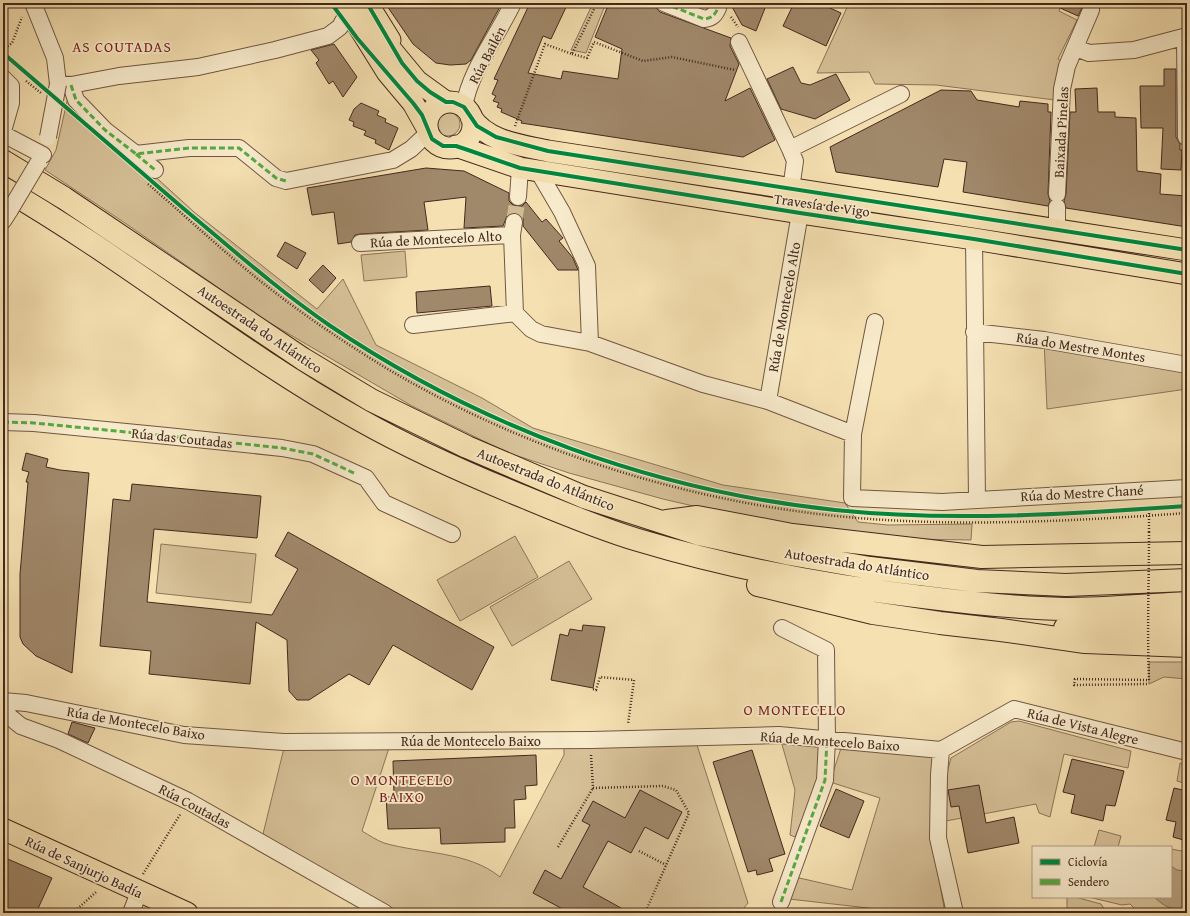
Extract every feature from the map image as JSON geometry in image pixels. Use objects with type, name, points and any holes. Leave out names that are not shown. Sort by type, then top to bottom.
[{"type":"highway","name":"Autoestrada do Atlántico","points":[[3,161],[64,198],[303,358],[371,400],[467,447],[584,497],[699,534],[790,554],[870,568],[977,581],[1066,585],[1187,580]]},
{"type":"highway","name":"Autoestrada do Atlántico","points":[[3,188],[53,217],[284,376],[361,421],[455,469],[575,518],[637,540],[788,578],[900,595],[982,604],[1066,609],[1187,603]]},
{"type":"highway","points":[[660,521],[697,517],[741,527],[792,535],[982,557],[1184,552]]},
{"type":"highway","points":[[637,540],[700,569],[780,592],[873,613],[1085,642],[1187,646]]},
{"type":"highway","points":[[1002,630],[1187,625]]},
{"type":"main road","points":[[331,3],[343,12],[395,68]]},
{"type":"main road","name":"Travesía de Vigo","points":[[354,3],[395,68],[428,130]]},
{"type":"main road","points":[[368,3],[395,68]]},
{"type":"main road","name":"Travesía de Vigo","points":[[395,68],[461,109],[483,131],[509,142],[548,151],[1187,250]]},
{"type":"main road","points":[[434,108],[461,109],[471,132],[468,138],[456,146],[443,146],[437,143],[428,130],[427,121],[434,108]]},
{"type":"main road","name":"Travesía de Vigo","points":[[456,146],[529,170],[800,214],[974,239],[1187,274]]},
{"type":"main road","name":"Rúa de Sanjurjo Badía","points":[[3,829],[187,913]]},
{"type":"street","name":"Rúa Bailén","points":[[461,109],[474,76],[513,3]]},
{"type":"street","points":[[664,3],[704,18],[710,18],[715,15],[718,8],[716,3]]},
{"type":"street","name":"Baixada Pinelas","points":[[1056,230],[1062,89],[1067,66],[1091,10],[1091,3]]},
{"type":"street","points":[[6,215],[41,159],[48,137],[58,86],[56,58],[29,6]]},
{"type":"street","points":[[58,86],[120,76],[198,67],[281,49],[328,36],[342,25],[343,12]]},
{"type":"street","points":[[1076,48],[1089,53],[1134,50],[1186,37],[1186,137]]},
{"type":"street","name":"Travesía de Vigo","points":[[739,42],[796,161],[791,189]]},
{"type":"street","points":[[3,78],[11,86],[11,103],[3,131]]},
{"type":"street","points":[[58,86],[76,100],[105,130],[136,154],[151,178]]},
{"type":"street","points":[[790,149],[901,94]]},
{"type":"street","points":[[136,154],[189,148],[239,148],[276,178],[286,181],[393,160],[411,149],[428,130]]},
{"type":"street","points":[[3,134],[41,159]]},
{"type":"street","points":[[518,198],[529,170]]},
{"type":"street","points":[[529,170],[562,212],[587,266],[590,343]]},
{"type":"street","name":"Rúa de Montecelo Alto","points":[[768,401],[800,214]]},
{"type":"street","name":"Rúa de Montecelo Alto","points":[[360,243],[513,229],[515,313]]},
{"type":"street","points":[[875,322],[854,434],[852,498],[942,502],[977,498],[974,239]]},
{"type":"street","points":[[413,325],[515,313],[531,328],[541,334],[590,343],[703,384],[768,401],[854,434]]},
{"type":"street","name":"Rúa do Mestre Montes","points":[[974,332],[1044,340],[1187,365]]},
{"type":"street","name":"Rúa das Coutadas","points":[[3,422],[104,430],[282,448],[313,454],[366,478],[384,503],[452,534]]},
{"type":"street","name":"Rúa do Mestre Chané","points":[[977,498],[1187,488]]},
{"type":"street","points":[[781,902],[825,780],[827,739],[826,650],[782,628]]},
{"type":"street","name":"Rúa de Montecelo Baixo","points":[[3,701],[26,703],[184,735],[276,742],[591,740],[779,735],[941,750]]},
{"type":"street","name":"Rúa Coutadas","points":[[3,708],[10,717],[21,726],[59,740],[188,801],[385,913]]},
{"type":"street","name":"Rúa de Vista Alegre","points":[[941,750],[1014,709],[1187,752]]},
{"type":"street","points":[[941,750],[938,838],[955,913]]},
{"type":"street","points":[[132,913],[136,891]]},
{"type":"path","points":[[572,54],[597,3]]},
{"type":"path","points":[[3,50],[12,43],[29,6]]},
{"type":"path","points":[[509,142],[545,44],[588,58],[594,42],[643,61],[672,57],[755,74]]},
{"type":"path","points":[[21,76],[45,97]]},
{"type":"path","points":[[37,83],[58,86]]},
{"type":"path","points":[[151,178],[198,220]]},
{"type":"path","points":[[151,178],[273,291],[325,328],[380,364],[418,386],[475,414],[532,440],[594,462],[720,498],[784,510],[886,520],[991,521],[1149,515],[1187,512]]},
{"type":"path","points":[[272,283],[283,292]]},
{"type":"path","points":[[376,355],[388,363]]},
{"type":"path","points":[[457,400],[464,403]]},
{"type":"path","points":[[520,429],[554,443]]},
{"type":"path","points":[[575,450],[616,464]]},
{"type":"path","points":[[645,473],[672,480]]},
{"type":"path","points":[[700,487],[735,495]]},
{"type":"path","points":[[778,502],[792,504]]},
{"type":"path","points":[[1149,508],[1149,610],[1147,626],[1149,680],[1075,679],[1074,685],[1149,684]]},
{"type":"path","points":[[1142,509],[1155,508]]},
{"type":"path","points":[[836,510],[843,511]]},
{"type":"path","points":[[593,689],[596,690],[600,677],[634,680],[627,730]]},
{"type":"path","points":[[558,847],[593,788],[591,740]]},
{"type":"path","points":[[593,788],[663,786],[676,790],[689,813],[645,913]]},
{"type":"path","points":[[136,891],[188,801]]},
{"type":"path","points":[[639,851],[666,865]]},
{"type":"path","points":[[73,913],[109,878]]},
{"type":"shaded area","points":[[593,3],[606,3],[586,53],[571,50]]},
{"type":"shaded area","points":[[675,3],[711,3],[708,13]]},
{"type":"shaded area","points":[[849,3],[1062,3],[1059,11],[1077,20],[1058,59],[1064,63],[1055,100],[936,85],[875,84],[869,72],[817,73]]},
{"type":"shaded area","points":[[68,97],[194,212],[317,309],[343,279],[376,345],[482,398],[533,428],[723,485],[845,503],[858,522],[888,525],[972,524],[971,540],[911,539],[758,521],[663,499],[569,473],[506,452],[412,406],[265,320],[125,223],[45,170],[56,150]]},
{"type":"shaded area","points":[[448,112],[457,115],[460,124],[457,133],[448,136],[439,133],[436,124],[439,115]]},
{"type":"shaded area","points":[[405,251],[407,277],[364,281],[361,255]]},
{"type":"shaded area","points":[[1044,340],[1187,365],[1187,389],[1047,409]]},
{"type":"shaded area","points":[[515,536],[538,577],[460,621],[437,580]]},
{"type":"shaded area","points":[[161,544],[256,554],[251,603],[156,593]]},
{"type":"shaded area","points":[[569,561],[592,599],[512,646],[490,607]]},
{"type":"shaded area","points":[[1149,662],[1187,662],[1187,679],[1164,677],[1149,684]]},
{"type":"shaded area","points":[[1019,721],[1131,751],[1128,768],[1064,754],[1050,817],[1039,813],[1036,804],[946,821],[947,773],[951,758],[1011,722]]},
{"type":"shaded area","points":[[781,741],[821,744],[820,775],[795,837],[790,835],[795,790]]},
{"type":"shaded area","points":[[696,742],[748,903],[740,913],[399,913],[263,834],[284,748],[389,748],[362,831],[384,843],[399,847],[444,854],[474,862],[500,877],[564,755],[564,746]]},
{"type":"shaded area","points":[[842,745],[934,755],[932,840],[945,913],[912,913],[789,899],[795,877],[852,890],[880,798],[830,782]]},
{"type":"shaded area","points":[[1180,763],[1187,765],[1187,784],[1177,781]]},
{"type":"shaded area","points":[[1099,830],[1121,836],[1118,846],[1094,846]]},
{"type":"shaded area","points":[[1172,849],[1187,852],[1187,913],[1139,913],[1130,904],[1122,905],[1092,898],[1172,898]]},
{"type":"shaded area","points":[[1172,867],[1177,870],[1187,871],[1187,906],[1173,909],[1155,898],[1172,898]]},
{"type":"shaded area","points":[[1067,898],[1079,898],[1101,904],[1107,913],[1067,913]]},
{"type":"shaded area","points":[[841,909],[874,913],[841,913]]},
{"type":"building","points":[[385,3],[502,3],[471,60],[466,64],[450,65],[436,63],[413,44]]},
{"type":"building","points":[[530,3],[568,3],[551,39],[543,36],[528,73],[561,79],[563,71],[618,79],[622,49],[595,37],[609,3],[648,3],[655,6],[660,12],[731,38],[730,46],[739,64],[725,101],[750,88],[775,140],[743,157],[521,123],[522,121],[501,112],[502,109],[497,107],[499,103],[493,101],[496,96],[492,94],[498,80],[494,79]]},
{"type":"building","points":[[730,3],[767,3],[756,31],[742,25]]},
{"type":"building","points":[[794,3],[819,3],[841,13],[826,46],[783,26]]},
{"type":"building","points":[[1049,3],[1082,3],[1082,8],[1078,16]]},
{"type":"building","points":[[334,44],[357,77],[343,97],[333,81],[329,84],[316,63],[319,60],[311,50]]},
{"type":"building","points":[[793,67],[801,83],[810,85],[836,74],[850,100],[815,119],[781,109],[767,79]]},
{"type":"building","points":[[1164,69],[1176,69],[1176,137],[1180,144],[1180,150],[1182,150],[1181,170],[1161,169],[1163,128],[1141,128],[1140,86],[1164,86]]},
{"type":"building","points":[[1097,88],[1098,112],[1115,112],[1115,117],[1136,118],[1137,171],[1161,174],[1160,194],[1187,196],[1187,227],[1066,208],[1064,201],[1066,194],[1070,112],[1076,112],[1075,89]]},
{"type":"building","points":[[941,90],[971,91],[977,100],[1019,107],[1020,101],[1048,104],[1048,112],[1051,112],[1048,194],[1050,201],[1048,206],[963,192],[967,162],[944,159],[938,187],[836,172],[830,147]]},
{"type":"building","points":[[361,103],[379,111],[377,115],[386,119],[385,122],[398,128],[389,150],[375,143],[376,140],[364,135],[366,131],[353,126],[354,122],[349,120],[354,109]]},
{"type":"building","points":[[426,168],[464,171],[509,193],[509,201],[513,205],[522,206],[526,202],[542,222],[546,219],[563,238],[559,241],[573,258],[578,270],[558,270],[523,226],[523,218],[516,213],[507,216],[503,226],[464,228],[466,197],[424,202],[428,230],[360,234],[355,235],[351,242],[338,244],[334,212],[312,215],[307,188]]},
{"type":"building","points":[[285,242],[306,253],[297,269],[277,256]]},
{"type":"building","points":[[323,265],[336,278],[323,293],[309,280]]},
{"type":"building","points":[[490,286],[492,306],[417,313],[416,292]]},
{"type":"building","points":[[26,453],[48,459],[46,467],[89,473],[72,673],[36,656],[23,644],[20,637],[20,574],[28,482],[26,482],[29,472],[22,470]]},
{"type":"building","points":[[132,484],[261,496],[257,538],[154,529],[147,602],[272,615],[298,569],[275,556],[288,532],[494,647],[472,690],[393,645],[369,685],[349,674],[309,700],[297,700],[289,691],[287,640],[256,622],[250,684],[149,674],[151,651],[100,646],[113,499],[130,501]]},
{"type":"building","points":[[583,625],[605,627],[593,688],[551,680],[560,634],[568,636],[570,629],[582,631]]},
{"type":"building","points":[[72,722],[95,728],[88,743],[68,734]]},
{"type":"building","points":[[752,750],[785,854],[769,859],[773,871],[757,875],[756,870],[748,872],[713,762]]},
{"type":"building","points":[[536,755],[537,785],[525,786],[526,799],[514,800],[515,828],[505,828],[505,842],[441,844],[440,828],[388,829],[386,797],[394,797],[393,761]]},
{"type":"building","points":[[1072,759],[1124,771],[1115,806],[1106,805],[1103,821],[1071,813],[1075,795],[1063,792]]},
{"type":"building","points":[[979,785],[986,823],[1014,817],[1019,843],[968,853],[959,806],[951,807],[948,790]]},
{"type":"building","points":[[1174,788],[1187,791],[1187,841],[1173,837],[1176,822],[1166,820]]},
{"type":"building","points":[[836,789],[864,801],[849,838],[820,826]]},
{"type":"building","points":[[640,790],[682,812],[668,839],[645,827],[631,853],[608,841],[583,887],[630,913],[570,913],[533,893],[545,870],[561,879],[590,825],[582,821],[593,801],[625,818]]},
{"type":"building","points":[[3,857],[52,878],[36,913],[3,913]]},
{"type":"tunnel","points":[[514,222],[518,197]]},
{"type":"marked path","points":[[664,3],[704,19],[709,18],[714,14],[718,8],[716,3]]},
{"type":"marked path","points":[[71,85],[76,100],[105,130],[136,154],[189,148],[239,148],[276,178],[286,181]]},
{"type":"marked path","points":[[136,154],[155,170]]},
{"type":"marked path","points":[[3,422],[34,423],[282,448],[313,454],[356,474]]},
{"type":"marked path","points":[[781,902],[825,780],[827,739]]},
{"type":"cycle path","points":[[331,3],[357,38],[422,115],[432,139],[443,146],[456,146],[520,168],[1187,274]]},
{"type":"cycle path","points":[[367,3],[402,63],[417,81],[430,92],[446,102],[453,102],[464,107],[477,126],[496,137],[548,151],[1187,250]]},
{"type":"cycle path","points":[[3,53],[184,209],[310,312],[387,361],[446,394],[508,423],[571,449],[635,470],[701,487],[767,501],[835,510],[923,516],[1011,516],[1187,506]]},
{"type":"district","name":"AS COUTADAS","points":[[122,46]]},
{"type":"district","name":"O MONTECELO","points":[[795,709]]},
{"type":"district","name":"O MONTECELO BAIXO","points":[[402,788]]}]
